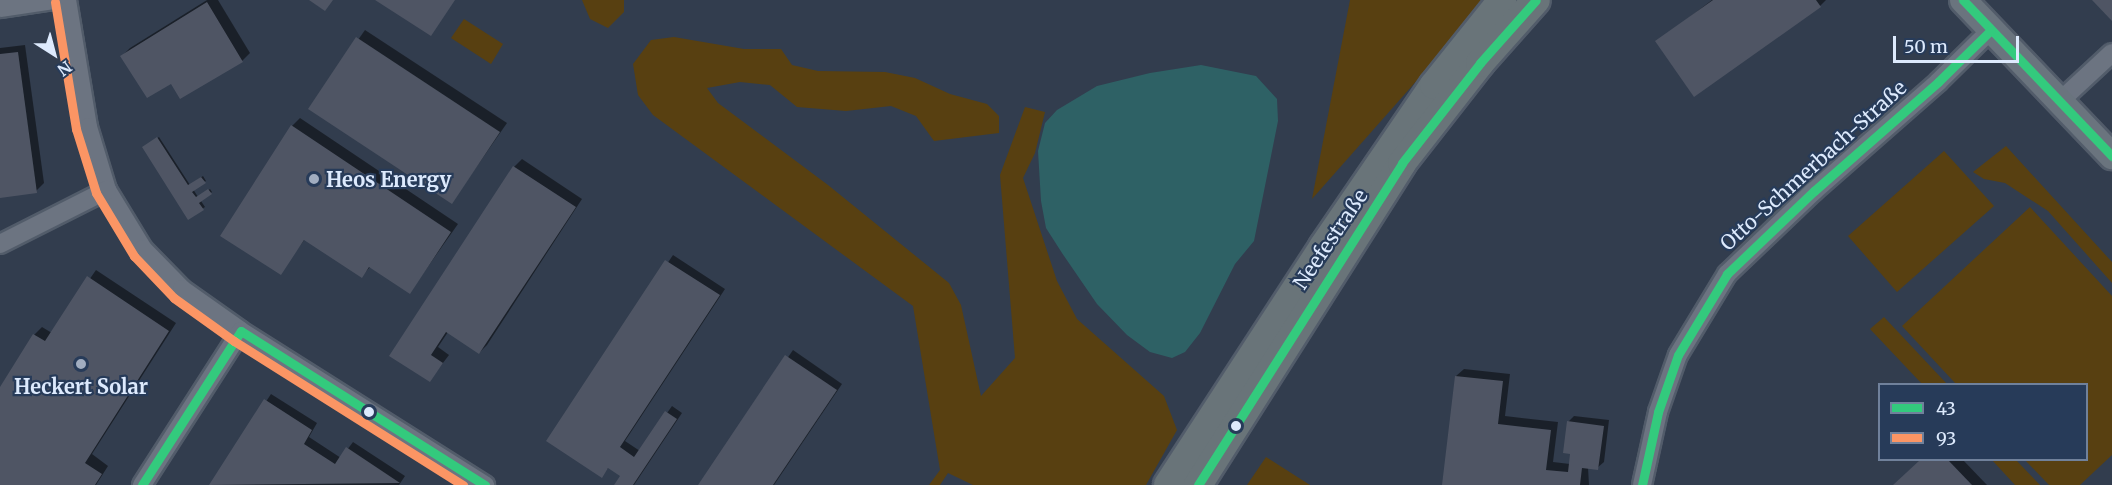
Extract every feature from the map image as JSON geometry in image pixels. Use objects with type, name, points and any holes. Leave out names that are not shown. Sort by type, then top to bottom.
[{"type":"main road","name":"Neefestraße","points":[[1168,485],[1323,247],[1434,85],[1502,0]]},
{"type":"main road","name":"Neefestraße","points":[[1198,485],[1402,163],[1480,63],[1536,0]]},
{"type":"main road","points":[[1963,0],[2112,156]]},
{"type":"street","points":[[0,8],[54,0]]},
{"type":"street","points":[[67,0],[88,128],[107,190],[143,249],[182,289],[241,331],[485,485]]},
{"type":"street","name":"Otto-Schmerbach-Straße","points":[[1642,485],[1658,412],[1678,355],[1727,274],[1814,191],[1938,82],[1991,30]]},
{"type":"street","points":[[2059,102],[2112,53]]},
{"type":"street","points":[[0,244],[107,190]]},
{"type":"street","points":[[142,485],[241,331]]},
{"type":"shaded area","points":[[582,0],[624,0],[624,12],[608,28],[590,19]]},
{"type":"shaded area","points":[[1350,0],[1488,0],[1312,199]]},
{"type":"shaded area","points":[[464,19],[503,44],[491,64],[451,38]]},
{"type":"shaded area","points":[[674,37],[744,49],[781,49],[792,65],[818,71],[885,72],[915,78],[950,94],[987,104],[999,116],[999,133],[934,141],[916,116],[891,106],[846,111],[797,107],[770,85],[740,82],[707,88],[718,103],[828,185],[949,283],[961,305],[981,396],[1015,358],[1000,175],[1025,107],[1045,112],[1035,153],[1023,178],[1057,281],[1077,319],[1164,396],[1177,430],[1146,485],[973,485],[948,473],[940,485],[929,485],[940,470],[913,306],[653,115],[638,95],[633,64],[651,40]]},
{"type":"shaded area","points":[[1201,65],[1256,76],[1277,99],[1278,121],[1254,241],[1235,264],[1200,333],[1185,352],[1172,358],[1150,352],[1127,335],[1097,304],[1062,253],[1046,228],[1041,201],[1038,151],[1045,123],[1057,110],[1097,86],[1150,73]]},
{"type":"shaded area","points":[[2006,146],[2112,262],[2112,283],[2048,211],[2005,183],[1984,179],[1973,172]]},
{"type":"shaded area","points":[[1944,151],[1994,206],[1897,292],[1848,236]]},
{"type":"shaded area","points":[[2030,207],[2112,296],[2112,455],[2080,485],[2049,485],[2026,461],[2088,461],[2088,383],[1955,383],[1902,326]]},
{"type":"shaded area","points":[[1884,317],[1946,383],[1921,383],[1870,329]]},
{"type":"shaded area","points":[[1266,457],[1310,485],[1247,485]]},
{"type":"shaded area","points":[[1993,461],[2017,461],[2040,485],[2015,485]]},
{"type":"building","points":[[309,0],[333,0],[325,11]]},
{"type":"building","points":[[375,0],[455,0],[431,36]]},
{"type":"building","points":[[1713,0],[1816,0],[1821,7],[1694,97],[1655,41]]},
{"type":"building","points":[[2092,0],[2112,0],[2112,21]]},
{"type":"building","points":[[207,2],[243,62],[180,99],[171,84],[147,98],[120,56]]},
{"type":"building","points":[[356,37],[500,132],[452,204],[308,109]]},
{"type":"building","points":[[18,52],[37,193],[0,198],[0,54]]},
{"type":"building","name":"Heos Energy","points":[[291,125],[451,232],[410,294],[369,267],[362,278],[304,240],[281,275],[220,236]]},
{"type":"building","points":[[157,137],[188,185],[201,177],[206,183],[192,192],[196,197],[208,189],[212,194],[199,203],[204,210],[188,220],[142,147]]},
{"type":"building","points":[[513,166],[576,207],[479,354],[446,332],[431,355],[443,363],[430,382],[389,356]]},
{"type":"building","points":[[665,260],[720,295],[620,447],[634,457],[665,411],[677,419],[633,485],[614,485],[620,476],[608,468],[602,478],[546,441]]},
{"type":"building","name":"Heckert Solar","points":[[87,276],[169,331],[85,463],[102,474],[95,485],[0,485],[0,387],[33,334],[45,341]]},
{"type":"building","points":[[785,355],[837,390],[773,485],[698,485]]},
{"type":"building","points":[[1455,376],[1503,381],[1498,424],[1551,430],[1546,470],[1568,472],[1570,454],[1563,453],[1567,421],[1604,426],[1598,470],[1582,468],[1580,485],[1442,485]]},
{"type":"building","points":[[264,399],[312,430],[304,444],[335,464],[346,447],[400,483],[209,485]]},
{"type":"building","points":[[1919,461],[1949,461],[1972,485],[1893,485]]},
{"type":"transit line","name":"43","points":[[1198,485],[1402,163],[1480,63],[1536,0]]},
{"type":"transit line","name":"43","points":[[1963,0],[2112,156]]},
{"type":"transit line","name":"93","points":[[55,2],[76,129],[96,193],[134,256],[174,298],[234,341],[463,485]]},
{"type":"transit line","name":"43","points":[[1642,485],[1658,412],[1678,355],[1727,274],[1814,191],[1938,82],[1991,30]]},
{"type":"transit line","name":"43","points":[[241,331],[485,485]]},
{"type":"transit line","name":"43","points":[[142,485],[241,331]]},
{"type":"place","name":"Heos Energy","points":[[314,179]]},
{"type":"place","name":"Heckert Solar","points":[[81,364]]}]
